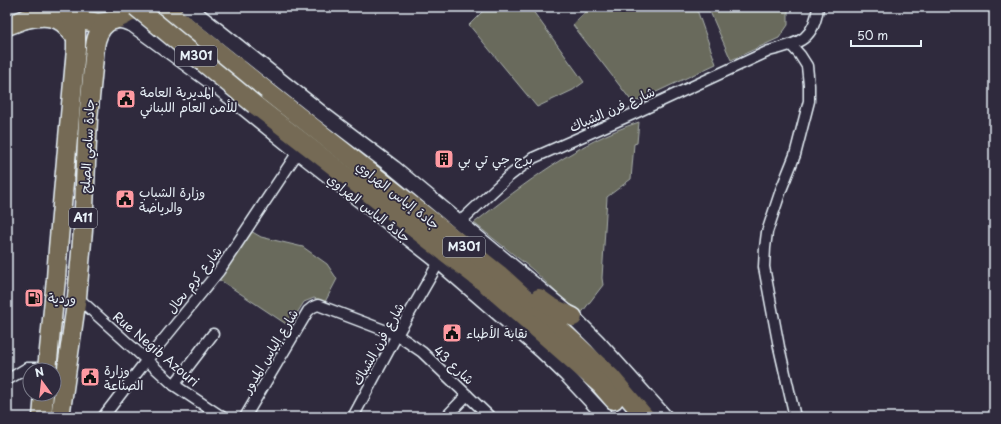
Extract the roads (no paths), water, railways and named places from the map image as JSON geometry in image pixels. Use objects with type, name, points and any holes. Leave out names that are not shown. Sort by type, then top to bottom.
[{"type":"highway","points":[[7,17],[31,12],[65,11],[83,21],[95,23],[112,21],[129,14],[136,7]]},
{"type":"highway","name":"جادة إلياس الهراوي","points":[[136,7],[255,105],[493,280],[578,346],[611,377],[646,417]]},
{"type":"highway","name":"جادة إلياس الهراوي","points":[[163,7],[268,92],[493,280],[601,385],[630,417]]},
{"type":"highway","name":"جادة سامي الصلح","points":[[48,362],[76,49],[76,29],[65,11]]},
{"type":"highway","points":[[7,26],[31,12],[58,19],[69,28],[73,36],[76,49]]},
{"type":"highway","name":"جادة سامي الصلح","points":[[60,417],[76,297],[83,230],[88,118],[96,38],[100,31],[112,21]]},
{"type":"highway","points":[[542,351],[538,342],[494,297],[493,280],[517,282],[550,306],[572,317]]},
{"type":"highway","points":[[42,417],[43,402]]},
{"type":"street","points":[[137,28],[138,19],[145,7]]},
{"type":"street","points":[[188,7],[324,115],[394,168],[460,222]]},
{"type":"street","name":"شارع فرن الشباك","points":[[460,222],[508,177],[533,158],[633,114],[769,51],[804,40],[816,21],[818,7]]},
{"type":"street","name":"جادة الياس الهراوي","points":[[112,21],[125,22],[137,28],[214,84],[298,152],[440,262],[542,351],[566,374],[606,417]]},
{"type":"street","points":[[791,45],[807,66],[809,101],[795,155],[767,232],[764,267],[779,347],[795,417]]},
{"type":"street","name":"شارع كرم ىحال","points":[[103,417],[219,271],[298,152]]},
{"type":"street","name":"جادة إلياس الهراوي","points":[[460,222],[572,317],[597,342],[665,417]]},
{"type":"street","name":"شارع فرن الشباك","points":[[353,417],[397,335],[440,262]]},
{"type":"street","name":"Rue Negib Azouri","points":[[76,297],[174,385],[222,417]]},
{"type":"street","name":"شارع إلياس المدور","points":[[245,417],[310,309],[315,305],[321,305]]},
{"type":"street","name":"شارع 43","points":[[321,305],[397,335],[422,352],[490,417]]},
{"type":"street","points":[[174,385],[213,334]]},
{"type":"street","points":[[7,380],[22,371]]},
{"type":"street","points":[[446,417],[467,395]]},
{"type":"place","name":"المديرية العامة للأمن العام اللبناني","points":[[126,99]]},
{"type":"place","name":"برج جي تي بي","points":[[444,159]]},
{"type":"place","name":"وزارة الشباب والرياضة","points":[[125,199]]},
{"type":"place","name":"وردية","points":[[34,298]]},
{"type":"place","name":"نقابة الأطباء","points":[[452,333]]},
{"type":"place","name":"وزارة الصناعة","points":[[90,377]]}]
